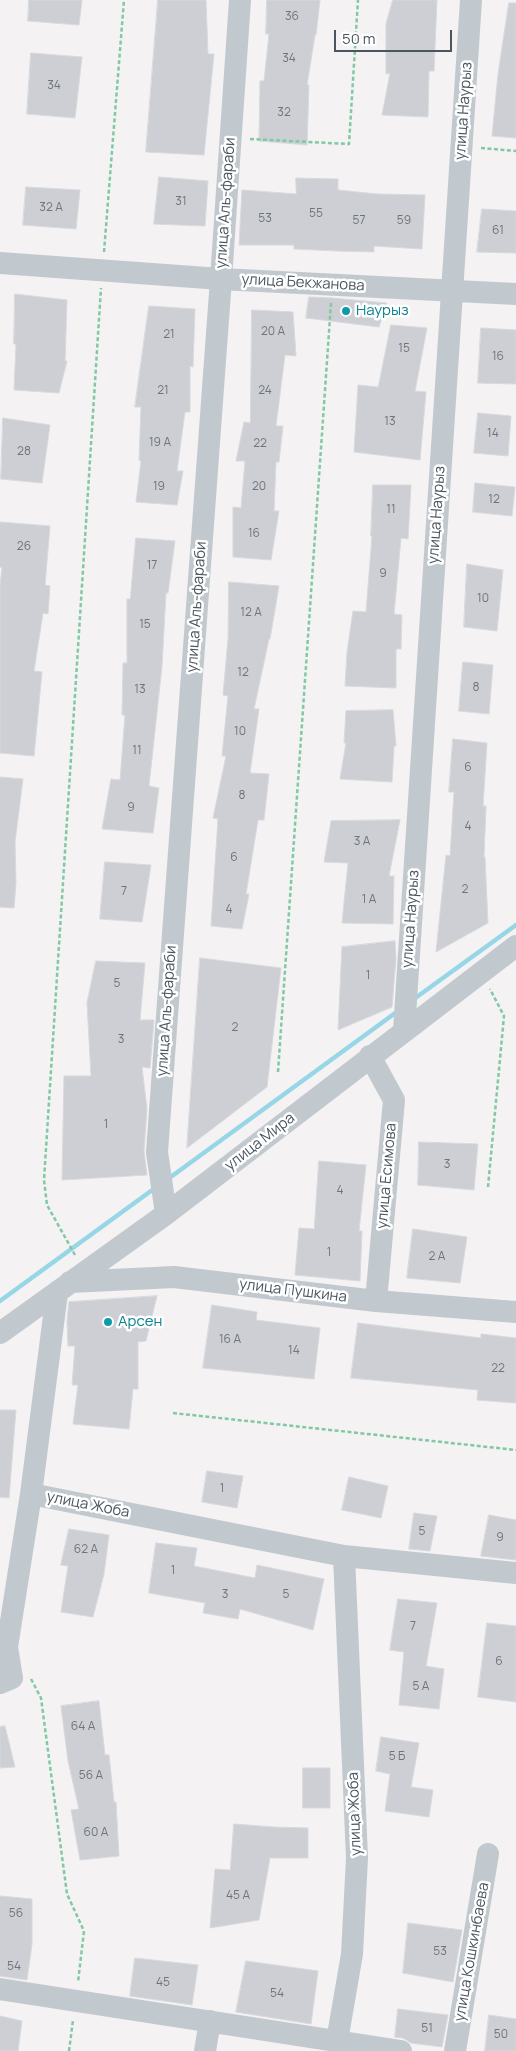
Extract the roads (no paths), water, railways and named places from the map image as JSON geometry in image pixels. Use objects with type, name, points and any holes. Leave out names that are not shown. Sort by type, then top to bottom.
[{"type":"street","name":"улица Аль-фараби","points":[[166,1214],[157,1152],[222,279],[240,0]]},
{"type":"street","name":"улица Наурыз","points":[[404,1031],[471,0]]},
{"type":"street","name":"улица Бекжанова","points":[[0,263],[222,279],[516,294]]},
{"type":"street","name":"улица Мира","points":[[0,1333],[166,1214],[516,946]]},
{"type":"street","name":"улица Есимова","points":[[370,1056],[394,1100],[376,1301]]},
{"type":"street","name":"улица Пушкина","points":[[70,1283],[174,1277],[376,1301],[516,1312]]},
{"type":"street","name":"улица Жоба","points":[[70,1283],[31,1494],[344,1556],[516,1573]]},
{"type":"street","points":[[6,1680],[7,1647],[31,1494]]},
{"type":"street","name":"улица Жоба","points":[[337,2041],[352,1954],[357,1858],[344,1556]]},
{"type":"street","name":"улица Кошкинбаева","points":[[455,2051],[488,1854]]},
{"type":"street","points":[[0,1989],[401,2051]]},
{"type":"street","points":[[205,2051],[210,2022]]},
{"type":"waterway","points":[[414,999],[516,925]]},
{"type":"waterway","points":[[168,1179],[398,1011]]},
{"type":"waterway","points":[[0,1301],[155,1188]]},
{"type":"place","name":"Наурыз","points":[[346,311]]},
{"type":"place","name":"Арсен","points":[[108,1322]]}]
